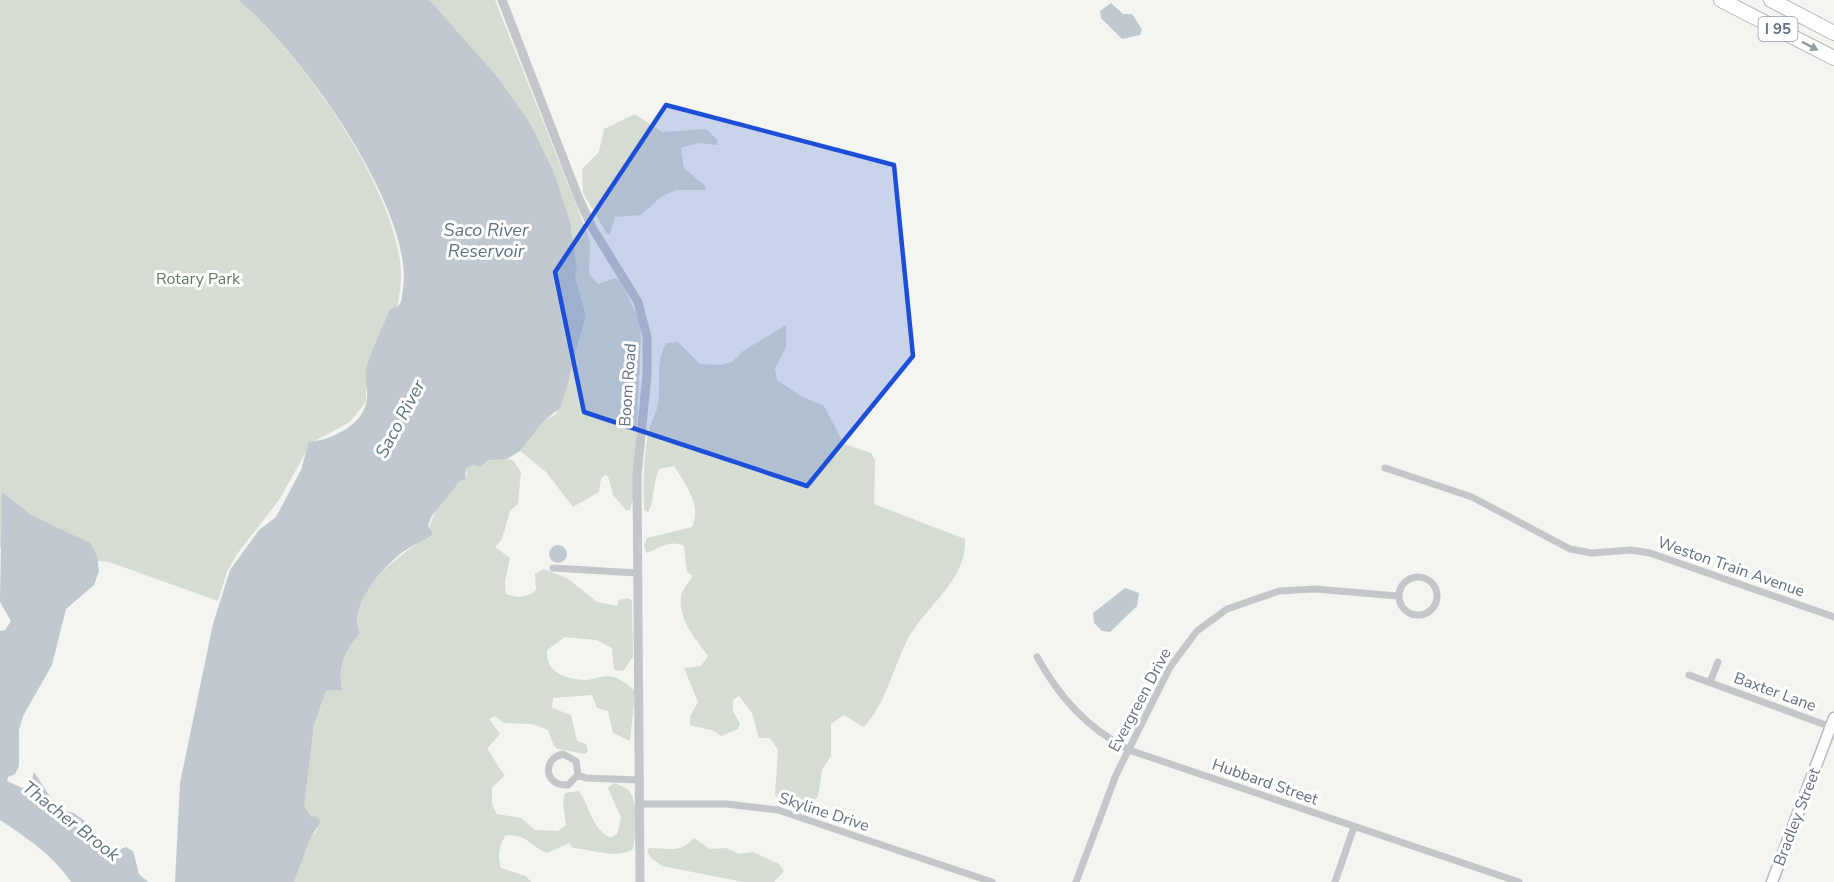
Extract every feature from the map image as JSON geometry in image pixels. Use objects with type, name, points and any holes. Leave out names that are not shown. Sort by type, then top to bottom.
[{"type":"highway","name":"I 95","points":[[1721,0],[1834,58]]},
{"type":"highway","name":"I 95","points":[[1771,0],[1834,33]]},
{"type":"main road","name":"Bradley Street","points":[[1772,882],[1832,722]]},
{"type":"street","name":"Boom Road","points":[[502,0],[582,205],[600,241],[634,295],[644,320],[647,357],[637,476],[640,882]]},
{"type":"street","name":"Weston Train Avenue","points":[[1385,468],[1472,497],[1570,549],[1592,553],[1631,550],[1650,553],[1834,617]]},
{"type":"street","points":[[553,568],[637,573]]},
{"type":"street","points":[[1419,577],[1433,585],[1437,597],[1431,611],[1416,616],[1405,611],[1398,597],[1405,582],[1419,577]]},
{"type":"street","name":"Evergreen Drive","points":[[1076,882],[1105,800],[1128,750],[1182,648],[1197,631],[1227,609],[1261,596],[1290,590],[1398,597]]},
{"type":"street","name":"Hubbard Street","points":[[1037,657],[1058,693],[1083,720],[1128,750],[1519,882]]},
{"type":"street","name":"Baxter Lane","points":[[1710,682],[1718,662]]},
{"type":"street","name":"Baxter Lane","points":[[1689,675],[1832,722]]},
{"type":"street","points":[[558,755],[568,755],[576,761],[578,775],[568,785],[557,785],[548,773],[550,762],[558,755]]},
{"type":"street","points":[[578,775],[594,780],[639,780]]},
{"type":"street","name":"Skyline Drive","points":[[641,804],[726,804],[778,810],[992,882]]},
{"type":"street","points":[[1335,882],[1354,827]]},
{"type":"highlighted area","points":[[666,105],[894,165],[913,356],[807,486],[584,412],[555,272]]},
{"type":"green space","name":"Rotary Park","points":[[0,0],[238,0],[263,23],[317,89],[343,127],[385,206],[397,244],[401,277],[400,292],[389,335],[366,390],[366,402],[350,422],[311,443],[279,500],[237,554],[227,572],[218,601],[109,562],[25,555],[0,547]]},
{"type":"green space","points":[[428,0],[495,0],[586,230],[590,243],[589,274],[598,284],[615,278],[621,282],[639,319],[641,338],[634,495],[630,510],[626,510],[613,495],[608,476],[605,475],[601,478],[599,492],[573,507],[546,472],[520,451],[543,422],[556,414],[586,317],[575,276],[577,268],[570,221],[554,172],[530,123],[500,80]]},
{"type":"green space","points":[[635,114],[662,132],[706,129],[718,140],[717,145],[698,143],[681,148],[684,168],[706,187],[705,190],[676,190],[661,197],[641,215],[615,217],[610,234],[607,234],[583,193],[582,169],[599,152],[604,129]]},
{"type":"green space","points":[[786,325],[786,347],[775,369],[777,380],[801,396],[824,406],[844,444],[871,453],[875,460],[874,502],[876,505],[965,539],[960,567],[945,591],[909,637],[871,719],[863,727],[844,715],[831,724],[831,756],[822,770],[818,796],[812,804],[781,803],[775,794],[778,750],[770,738],[759,738],[752,713],[739,696],[733,700],[733,711],[740,724],[738,729],[721,736],[714,731],[690,725],[690,716],[698,702],[684,668],[701,666],[708,656],[689,629],[682,614],[682,594],[693,576],[687,572],[684,546],[669,544],[646,553],[644,545],[647,538],[692,527],[695,519],[691,495],[674,466],[659,469],[650,508],[648,512],[644,510],[646,449],[657,407],[659,365],[666,343],[678,342],[700,364],[721,365],[732,362],[743,351]]},
{"type":"green space","points":[[499,458],[513,460],[521,472],[518,504],[510,511],[502,539],[495,547],[510,558],[505,582],[506,594],[522,596],[533,593],[536,590],[535,574],[544,569],[567,578],[597,602],[617,606],[619,600],[629,598],[632,601],[633,657],[623,671],[614,670],[612,648],[597,640],[565,637],[547,650],[547,658],[553,669],[564,676],[585,680],[612,676],[623,681],[635,692],[630,741],[613,733],[608,711],[597,708],[592,695],[553,698],[552,708],[571,715],[577,741],[586,744],[588,751],[585,754],[558,749],[554,746],[548,730],[532,724],[504,723],[495,716],[489,719],[500,734],[487,749],[505,775],[492,788],[492,804],[497,814],[521,818],[535,830],[558,831],[566,825],[563,802],[565,793],[579,791],[599,829],[611,838],[617,834],[621,818],[608,788],[614,783],[631,793],[636,826],[633,849],[611,854],[573,848],[569,843],[547,853],[523,838],[512,835],[505,836],[501,844],[499,859],[501,868],[526,876],[531,882],[294,882],[311,837],[318,829],[304,807],[304,791],[314,725],[326,691],[341,690],[344,659],[360,633],[356,619],[359,605],[367,591],[391,564],[429,537],[429,529],[436,512],[454,487],[467,475],[466,468],[474,465],[480,467],[490,460]]},
{"type":"green space","points":[[694,838],[710,849],[726,848],[739,854],[753,852],[779,864],[784,871],[774,882],[743,882],[662,866],[651,858],[647,851],[649,848],[679,848]]},
{"type":"water","name":"Saco River Reservoir","points":[[238,0],[428,0],[432,3],[500,80],[530,123],[554,172],[570,221],[577,268],[575,276],[586,316],[561,407],[543,422],[520,451],[507,459],[489,460],[480,467],[474,465],[466,468],[465,480],[460,481],[431,517],[428,526],[433,534],[404,551],[393,561],[376,579],[362,601],[357,623],[360,633],[344,659],[341,674],[342,690],[326,691],[314,725],[304,806],[311,817],[315,816],[321,821],[311,837],[294,882],[175,882],[180,783],[213,624],[230,570],[259,530],[276,517],[301,470],[309,442],[337,434],[354,423],[361,415],[367,397],[368,362],[390,309],[397,307],[401,302],[403,289],[402,256],[391,217],[348,133],[291,55],[263,23]]},
{"type":"water","points":[[1111,3],[1123,14],[1132,14],[1142,29],[1140,35],[1122,39],[1101,18],[1100,11]]},
{"type":"water","name":"Thacher Brook","points":[[2,492],[31,515],[90,543],[97,556],[99,571],[94,585],[66,609],[52,665],[23,716],[19,730],[19,766],[15,774],[8,777],[7,781],[29,791],[34,772],[58,809],[74,813],[86,822],[92,837],[113,852],[126,847],[133,851],[139,874],[148,882],[71,882],[48,855],[0,820],[0,631],[5,630],[11,621],[0,602]]},
{"type":"water","points":[[554,545],[562,545],[567,550],[565,561],[554,563],[549,558],[549,550]]},
{"type":"water","points":[[1125,588],[1139,593],[1137,606],[1110,632],[1102,631],[1094,623],[1093,613]]},
{"type":"water label","name":"Saco River","points":[[400,419]]}]
